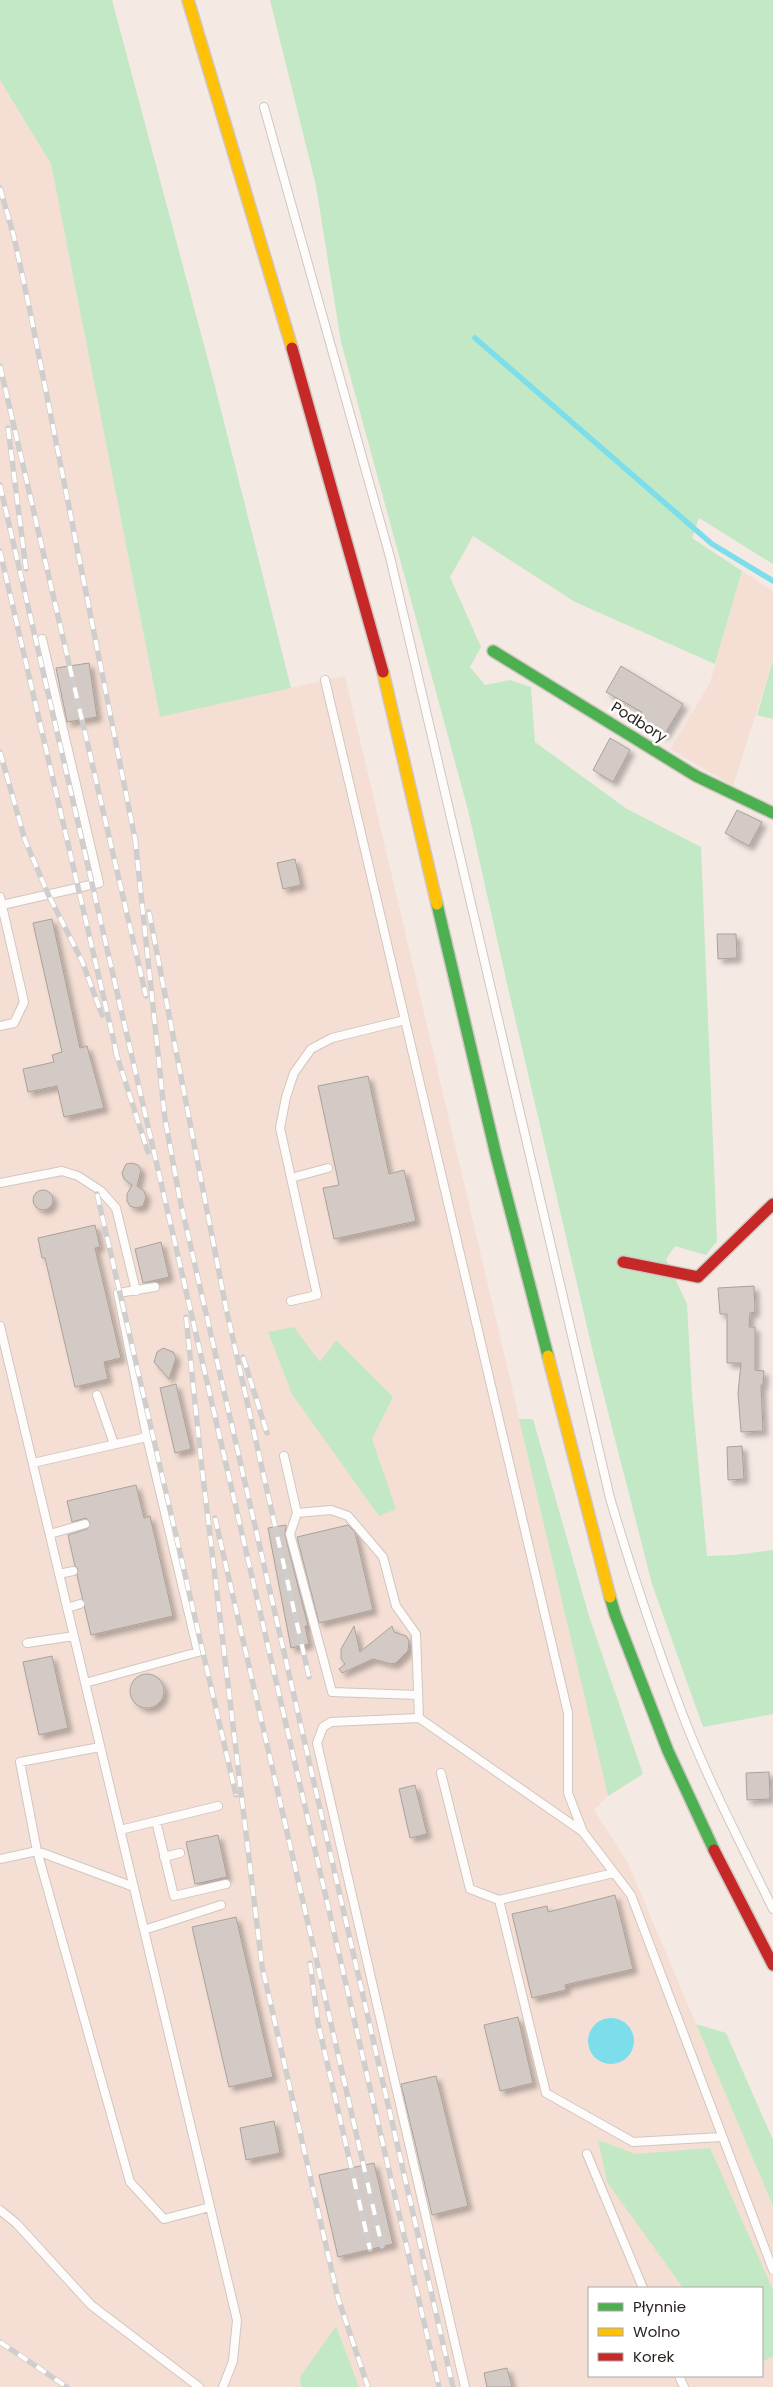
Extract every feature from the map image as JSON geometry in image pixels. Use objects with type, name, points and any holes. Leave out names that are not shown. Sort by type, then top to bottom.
[{"type":"main road","points":[[188,0],[312,420],[389,694],[415,817],[453,966],[496,1155],[615,1614],[668,1751],[721,1866],[773,1965]]},
{"type":"main road","name":"Podbory","points":[[493,650],[696,776],[773,813]]},
{"type":"main road","points":[[623,1262],[698,1277],[773,1204]]},
{"type":"lane","points":[[264,107],[390,557],[610,1498],[637,1587],[687,1726],[732,1827],[773,1909]]},
{"type":"lane","points":[[0,1026],[14,1023],[24,1002],[1,901],[99,883],[42,639]]},
{"type":"lane","points":[[326,680],[568,1713],[568,1793],[583,1832],[631,1895],[773,2270]]},
{"type":"lane","points":[[291,1301],[317,1295],[280,1128],[294,1073],[312,1049],[332,1038],[405,1020]]},
{"type":"lane","points":[[291,1178],[328,1168]]},
{"type":"lane","points":[[0,1183],[62,1171],[78,1176],[101,1191],[116,1208],[136,1291]]},
{"type":"lane","points":[[85,1683],[198,1652],[147,1437],[118,1293],[156,1287]]},
{"type":"lane","points":[[0,1327],[237,2320],[233,2360],[223,2387]]},
{"type":"lane","points":[[97,1395],[114,1444]]},
{"type":"lane","points":[[33,1463],[147,1437]]},
{"type":"lane","points":[[284,1456],[297,1514],[290,1534],[332,1692],[418,1695]]},
{"type":"lane","points":[[297,1514],[331,1510],[348,1516],[383,1557],[396,1606],[416,1634],[419,1718]]},
{"type":"lane","points":[[50,1534],[84,1524]]},
{"type":"lane","points":[[59,1574],[73,1571]]},
{"type":"lane","points":[[67,1608],[80,1604]]},
{"type":"lane","points":[[27,1643],[74,1636]]},
{"type":"lane","points":[[464,2387],[317,1743],[323,1727],[331,1722],[419,1718],[583,1832]]},
{"type":"lane","points":[[100,1746],[20,1762],[37,1851],[130,2182],[164,2219],[210,2207]]},
{"type":"lane","points":[[441,1773],[470,1889],[499,1900],[614,1873]]},
{"type":"lane","points":[[120,1830],[218,1806]]},
{"type":"lane","points":[[156,1821],[174,1896],[226,1884]]},
{"type":"lane","points":[[0,1859],[37,1851],[134,1887]]},
{"type":"lane","points":[[164,1857],[180,1853]]},
{"type":"lane","points":[[499,1900],[546,2093],[633,2142],[722,2137]]},
{"type":"lane","points":[[144,1930],[221,1905]]},
{"type":"lane","points":[[587,2154],[643,2287]]},
{"type":"lane","points":[[0,2210],[16,2223],[91,2305],[199,2387]]},
{"type":"shaded area","points":[[0,80],[51,164],[160,716],[345,676],[608,1796],[594,1810],[628,1863],[773,2206],[773,2387],[0,2387]]},
{"type":"shaded area","points":[[742,571],[773,591],[773,660],[733,786],[670,749],[710,683]]},
{"type":"green space","points":[[0,0],[112,0],[217,394],[291,688],[160,717],[51,164],[0,80]]},
{"type":"green space","points":[[270,0],[773,0],[773,564],[699,518],[692,538],[742,571],[715,664],[575,602],[473,536],[450,577],[481,647],[470,667],[485,685],[510,680],[531,687],[535,742],[627,809],[701,847],[717,1241],[706,1255],[675,1246],[666,1259],[687,1304],[692,1395],[707,1556],[773,1550],[773,1714],[703,1727],[652,1584],[595,1361],[468,810],[341,342],[316,186]]},
{"type":"green space","points":[[773,660],[773,719],[757,715]]},
{"type":"green space","points":[[294,1327],[320,1362],[336,1340],[393,1397],[372,1439],[396,1509],[379,1516],[292,1394],[268,1332]]},
{"type":"green space","points":[[519,1419],[533,1419],[589,1616],[643,1774],[608,1796]]},
{"type":"green space","points":[[696,2024],[726,2033],[773,2140],[773,2206]]},
{"type":"green space","points":[[598,2140],[635,2154],[710,2148],[773,2290],[773,2356],[763,2361],[763,2287],[682,2287],[607,2182]]},
{"type":"green space","points":[[336,2326],[359,2387],[301,2387],[300,2377]]},
{"type":"water","points":[[611,2018],[624,2022],[630,2028],[634,2041],[630,2054],[624,2060],[611,2064],[598,2060],[592,2054],[588,2041],[592,2028],[598,2022]]},
{"type":"building","points":[[89,663],[97,717],[67,722],[56,668]]},
{"type":"building","points":[[621,666],[683,704],[664,735],[638,719],[642,712],[606,692]]},
{"type":"building","points":[[610,738],[630,750],[613,782],[593,770]]},
{"type":"building","points":[[737,810],[762,822],[749,846],[725,833]]},
{"type":"building","points":[[295,859],[301,885],[283,889],[277,863]]},
{"type":"building","points":[[52,919],[80,1048],[87,1046],[104,1108],[64,1117],[57,1086],[28,1092],[23,1069],[54,1062],[52,1055],[62,1052],[33,923]]},
{"type":"building","points":[[717,934],[736,934],[737,958],[718,959]]},
{"type":"building","points":[[368,1076],[389,1174],[404,1170],[416,1221],[334,1239],[323,1188],[339,1185],[318,1086]]},
{"type":"building","points":[[126,1164],[138,1165],[141,1170],[137,1186],[144,1191],[146,1197],[143,1206],[136,1208],[130,1206],[127,1201],[127,1194],[132,1185],[124,1179],[122,1173]]},
{"type":"building","points":[[39,1190],[47,1190],[53,1196],[53,1204],[47,1210],[39,1210],[33,1204],[33,1196]]},
{"type":"building","points":[[95,1225],[100,1247],[95,1248],[121,1358],[104,1362],[108,1379],[75,1387],[45,1258],[42,1258],[38,1238]]},
{"type":"building","points":[[161,1242],[169,1277],[143,1283],[135,1249]]},
{"type":"building","points":[[754,1286],[755,1312],[750,1313],[749,1327],[755,1327],[755,1370],[764,1371],[763,1385],[761,1385],[763,1431],[741,1432],[738,1393],[741,1363],[727,1363],[727,1314],[720,1314],[718,1288]]},
{"type":"building","points":[[163,1348],[173,1352],[176,1358],[169,1379],[154,1362],[157,1352]]},
{"type":"building","points":[[176,1384],[191,1449],[175,1453],[160,1388]]},
{"type":"building","points":[[742,1446],[744,1479],[728,1480],[727,1447]]},
{"type":"building","points":[[136,1485],[144,1518],[150,1516],[173,1616],[91,1635],[77,1575],[78,1569],[75,1566],[68,1535],[87,1529],[90,1523],[86,1518],[72,1522],[67,1501]]},
{"type":"building","points":[[286,1525],[285,1535],[308,1626],[305,1626],[309,1644],[291,1648],[268,1528]]},
{"type":"building","points":[[348,1525],[355,1532],[373,1610],[319,1623],[297,1537]]},
{"type":"building","points":[[354,1626],[360,1652],[392,1626],[394,1632],[406,1636],[409,1641],[408,1651],[396,1663],[391,1664],[373,1659],[342,1673],[339,1669],[345,1664],[341,1659],[341,1649]]},
{"type":"building","points":[[52,1656],[68,1728],[39,1735],[23,1662]]},
{"type":"building","points":[[147,1674],[159,1679],[164,1691],[159,1703],[147,1708],[135,1703],[130,1691],[135,1679]]},
{"type":"building","points":[[769,1772],[770,1799],[747,1800],[746,1773]]},
{"type":"building","points":[[415,1785],[427,1834],[410,1838],[399,1789]]},
{"type":"building","points":[[218,1835],[227,1877],[195,1884],[186,1842]]},
{"type":"building","points":[[615,1895],[633,1969],[565,1985],[566,1990],[532,1998],[512,1914],[547,1906],[548,1912]]},
{"type":"building","points":[[236,1917],[273,2077],[229,2087],[192,1927]]},
{"type":"building","points":[[518,2017],[533,2083],[500,2091],[484,2025]]},
{"type":"building","points":[[436,2076],[468,2206],[432,2215],[401,2084]]},
{"type":"building","points":[[274,2121],[280,2153],[246,2160],[240,2128]]},
{"type":"building","points":[[374,2163],[393,2244],[338,2257],[319,2175]]},
{"type":"building","points":[[507,2368],[512,2387],[487,2387],[484,2373]]},
{"type":"waterway","points":[[475,338],[712,544],[773,581]]},
{"type":"railway","points":[[0,188],[14,237],[30,311],[136,844]]},
{"type":"railway","points":[[0,366],[146,996]]},
{"type":"railway","points":[[8,428],[26,569]]},
{"type":"railway","points":[[0,485],[439,2387]]},
{"type":"railway","points":[[0,551],[117,1055]]},
{"type":"railway","points":[[0,752],[25,840],[48,894],[82,961],[102,1015]]},
{"type":"railway","points":[[135,838],[165,1119],[180,1200],[453,2387]]},
{"type":"railway","points":[[149,912],[226,1308],[309,1677]]},
{"type":"railway","points":[[115,1050],[148,1152]]},
{"type":"railway","points":[[97,1194],[236,1795]]},
{"type":"railway","points":[[186,1317],[201,1460],[262,1966],[338,2298],[368,2387]]},
{"type":"railway","points":[[243,1357],[267,1433]]},
{"type":"railway","points":[[215,1518],[382,2246]]},
{"type":"railway","points":[[310,1963],[318,2023],[370,2249]]},
{"type":"railway","points":[[0,2342],[67,2387]]},
{"type":"traffic: fast","points":[[493,651],[696,776],[773,813]]},
{"type":"traffic: fast","points":[[437,904],[496,1155],[548,1356]]},
{"type":"traffic: fast","points":[[610,1597],[668,1751],[714,1850]]},
{"type":"traffic: slow","points":[[188,0],[292,348]]},
{"type":"traffic: slow","points":[[383,672],[437,904]]},
{"type":"traffic: slow","points":[[548,1356],[610,1597]]},
{"type":"traffic: jam","points":[[292,348],[383,672]]},
{"type":"traffic: jam","points":[[623,1262],[698,1277],[773,1204]]},
{"type":"traffic: jam","points":[[714,1850],[773,1965]]}]
